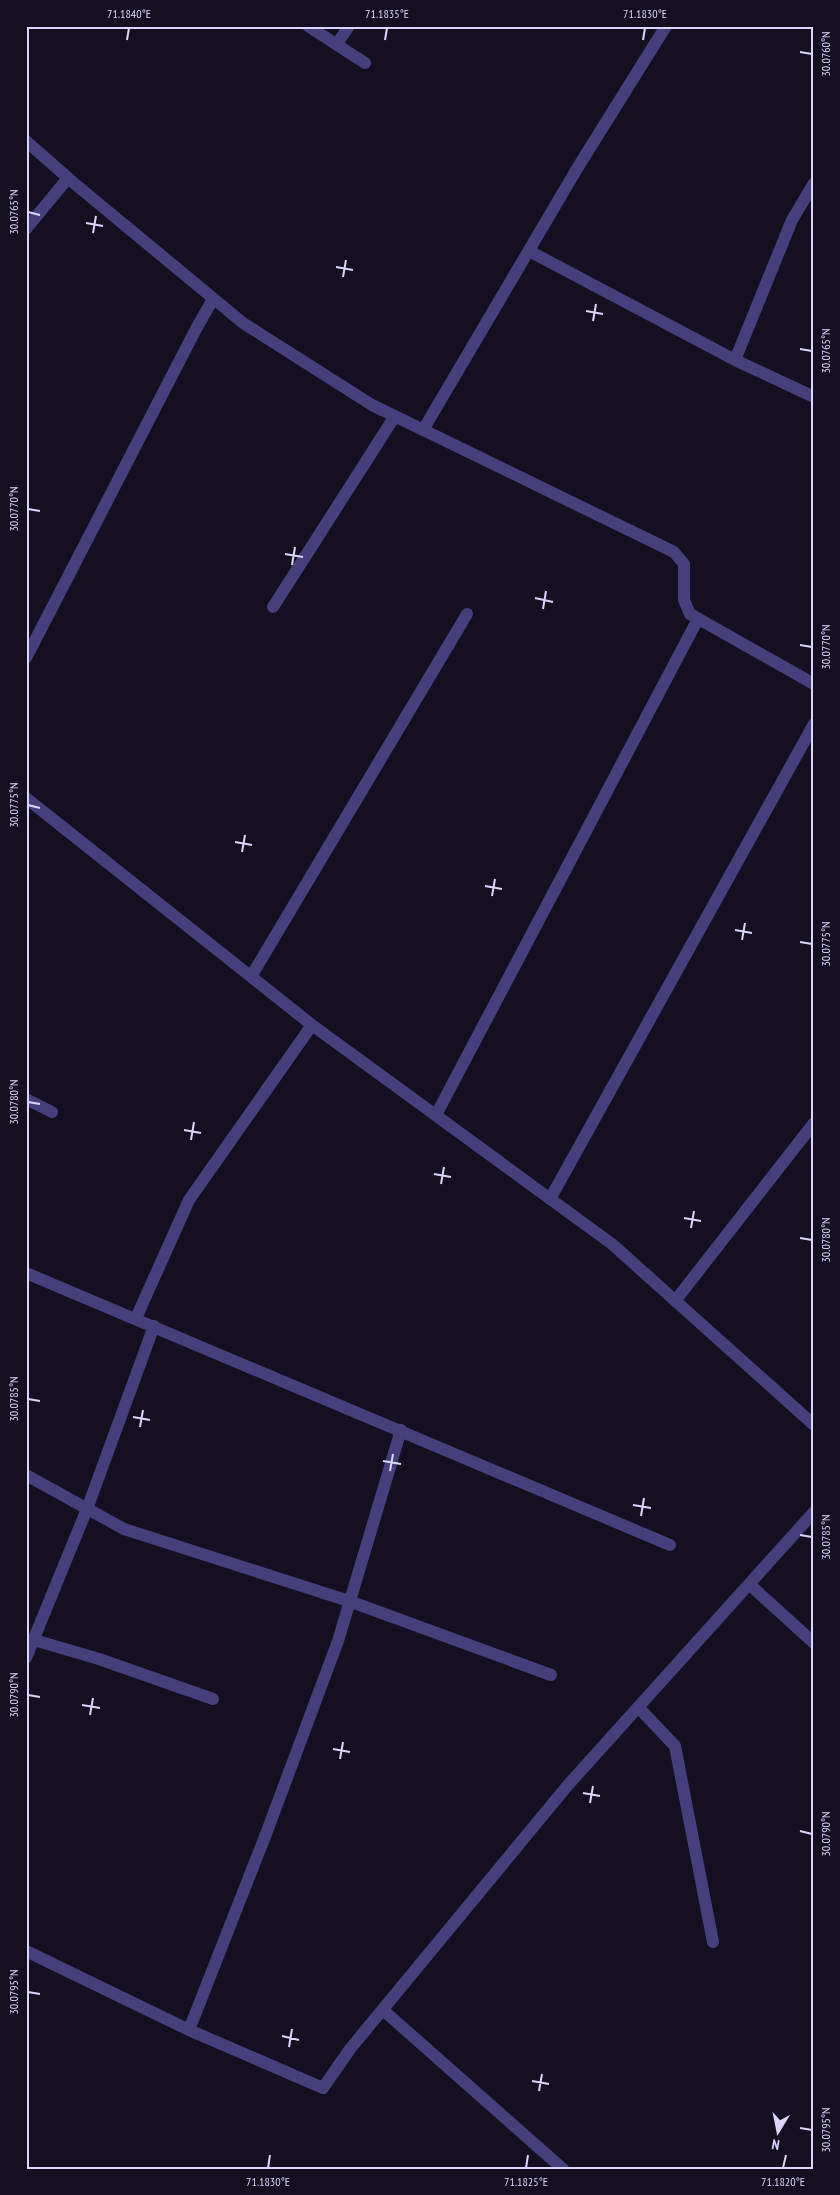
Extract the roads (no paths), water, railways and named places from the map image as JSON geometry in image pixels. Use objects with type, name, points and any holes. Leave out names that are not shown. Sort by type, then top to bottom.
[{"type":"street","points":[[308,26],[365,62]]},
{"type":"street","points":[[337,44],[349,26]]},
{"type":"street","points":[[424,430],[529,251],[666,26]]},
{"type":"street","points":[[26,141],[243,323],[372,405],[674,552],[684,564],[684,600],[690,614],[814,684]]},
{"type":"street","points":[[26,229],[68,178]]},
{"type":"street","points":[[735,360],[792,220],[814,184]]},
{"type":"street","points":[[529,251],[735,360],[814,397]]},
{"type":"street","points":[[26,658],[196,329],[214,298]]},
{"type":"street","points":[[273,607],[396,416]]},
{"type":"street","points":[[252,975],[467,614]]},
{"type":"street","points":[[436,1115],[698,619]]},
{"type":"street","points":[[550,1199],[814,724]]},
{"type":"street","points":[[26,798],[252,975],[312,1025],[612,1244],[814,1425]]},
{"type":"street","points":[[136,1318],[189,1200],[312,1025]]},
{"type":"street","points":[[26,1099],[52,1112]]},
{"type":"street","points":[[675,1301],[814,1123]]},
{"type":"street","points":[[26,1273],[670,1544]]},
{"type":"street","points":[[26,1658],[87,1509],[154,1326]]},
{"type":"street","points":[[189,2030],[270,1825],[338,1641],[401,1430]]},
{"type":"street","points":[[26,1475],[124,1529],[350,1601],[551,1675]]},
{"type":"street","points":[[26,1951],[189,2030],[322,2088],[350,2049],[568,1784],[814,1512]]},
{"type":"street","points":[[749,1584],[814,1643]]},
{"type":"street","points":[[34,1640],[99,1659],[213,1699]]},
{"type":"street","points":[[638,1707],[675,1746],[713,1942]]},
{"type":"street","points":[[383,2010],[563,2169]]}]
